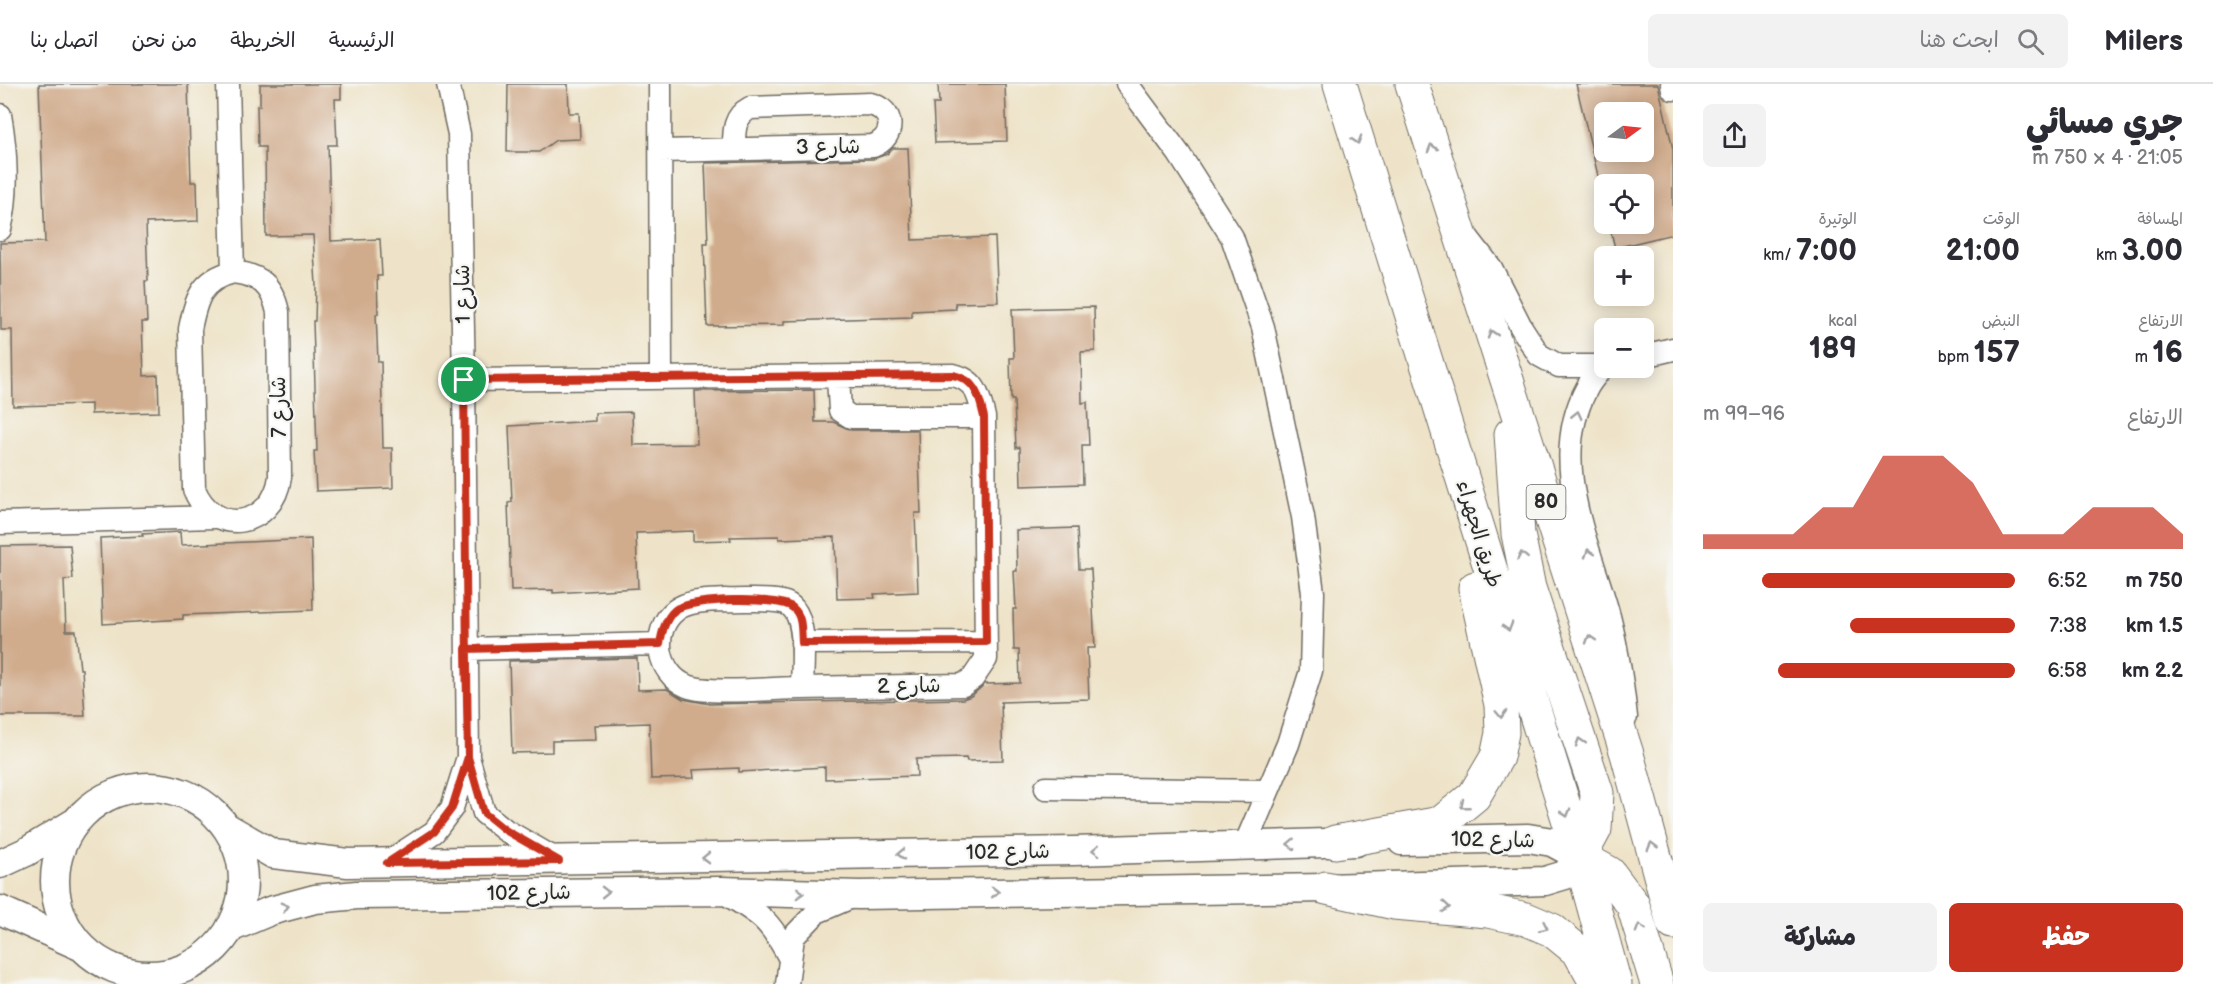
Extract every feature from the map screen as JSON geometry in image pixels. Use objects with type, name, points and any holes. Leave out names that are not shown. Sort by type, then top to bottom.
[{"type":"highway","name":"طريق الجهراء","points":[[1340,84],[1580,857],[1615,984]]},
{"type":"highway","name":"80","points":[[1412,84],[1627,754],[1673,923]]},
{"type":"highway","points":[[1335,842],[1441,823],[1474,796],[1497,757],[1502,733],[1501,705],[1415,329]]},
{"type":"highway","points":[[1507,382],[1518,534],[1529,588],[1597,793],[1595,829],[1580,857],[1609,873],[1633,905],[1657,984]]},
{"type":"highway","points":[[1326,888],[1394,903],[1488,911],[1526,919],[1552,930],[1579,952],[1597,984]]},
{"type":"street","points":[[214,517],[200,503],[194,489],[190,329],[194,308],[202,291],[216,278],[233,272],[228,84]]},
{"type":"street","name":"شارع 1","points":[[447,84],[459,134],[468,757],[484,813],[505,830],[559,861]]},
{"type":"street","points":[[660,84],[661,378]]},
{"type":"street","points":[[1127,84],[1179,154],[1232,237],[1263,327],[1304,517],[1313,593],[1311,671],[1288,744],[1245,845]]},
{"type":"street","points":[[1672,84],[1673,89]]},
{"type":"street","name":"شارع 3","points":[[661,151],[873,146],[885,139],[890,127],[883,110],[870,104],[750,108],[737,119],[734,128],[734,149]]},
{"type":"street","points":[[0,115],[4,136],[4,202],[0,229]]},
{"type":"street","points":[[1456,225],[1491,268],[1532,347],[1539,356],[1559,366],[1594,366]]},
{"type":"street","name":"شارع 7","points":[[0,523],[214,517],[238,522],[260,513],[279,489],[278,312],[275,300],[260,279],[250,274],[233,272]]},
{"type":"street","points":[[1654,354],[1673,350]]},
{"type":"street","name":"شارع 2","points":[[464,380],[953,375],[964,378],[972,385],[984,417],[986,642],[986,659],[973,678],[963,685],[709,690],[687,686],[669,675],[662,663],[660,644]]},
{"type":"street","points":[[838,377],[840,410],[851,417],[984,417]]},
{"type":"street","points":[[1594,378],[1587,387],[1578,408],[1571,451],[1571,471],[1580,522],[1616,645],[1622,681],[1627,754]]},
{"type":"street","points":[[466,649],[660,644],[662,631],[674,611],[684,605],[725,600],[783,602],[793,607],[799,615],[802,643],[802,688]]},
{"type":"street","name":"شارع 2","points":[[802,643],[986,642]]},
{"type":"street","name":"شارع 1","points":[[387,863],[434,832],[452,808],[468,757]]},
{"type":"street","points":[[0,864],[26,852],[76,821],[93,805],[113,794],[135,788],[158,787],[181,792],[206,806],[226,827],[238,851],[243,877],[241,904],[221,943],[174,984]]},
{"type":"street","points":[[1046,788],[1267,792]]},
{"type":"street","points":[[76,821],[62,845],[56,871],[57,898],[65,924],[84,949],[97,984]]},
{"type":"street","name":"شارع 102","points":[[226,827],[273,854],[348,863],[559,861],[1528,838],[1552,842],[1580,857],[1565,875],[1549,880],[1326,888],[859,895],[721,891],[357,895],[315,899],[270,911],[230,928]]},
{"type":"street","points":[[1170,848],[1174,869],[1170,889]]},
{"type":"street","points":[[721,891],[759,913],[776,932],[790,959]]},
{"type":"street","points":[[788,984],[793,937],[817,912],[859,895]]},
{"type":"street","points":[[0,910],[84,949],[110,966],[135,974],[161,975],[186,968],[208,954]]},
{"type":"building","points":[[39,84],[188,84],[191,182],[197,182],[198,221],[146,223],[148,281],[145,281],[147,322],[142,322],[144,376],[158,375],[159,412],[91,414],[91,404],[13,406],[12,330],[1,330],[0,243],[45,242]]},
{"type":"building","points":[[260,84],[341,84],[341,99],[335,99],[337,145],[328,145],[331,241],[380,239],[382,276],[377,276],[378,314],[376,314],[378,362],[381,362],[383,448],[392,448],[393,488],[316,491],[313,321],[315,321],[316,285],[313,235],[266,236],[265,147],[258,147],[257,106],[260,106]]},
{"type":"building","points":[[508,84],[568,84],[569,113],[579,113],[580,139],[556,140],[539,152],[507,152]]},
{"type":"building","points":[[938,84],[1005,84],[1007,141],[935,143],[933,104],[939,104]]},
{"type":"building","points":[[1576,84],[1658,84],[1673,149],[1673,234],[1614,246],[1612,234],[1654,234],[1654,174],[1598,174],[1595,162],[1654,162],[1654,102],[1594,102],[1594,159]]},
{"type":"building","points":[[893,148],[908,148],[912,240],[995,237],[998,302],[955,303],[956,309],[912,311],[912,317],[784,321],[784,325],[707,326],[704,243],[708,243],[705,163],[873,159],[887,154]]},
{"type":"building","points":[[1094,307],[1095,351],[1081,352],[1082,403],[1087,402],[1089,445],[1082,445],[1083,484],[1021,486],[1020,447],[1016,448],[1014,400],[1011,400],[1010,358],[1014,358],[1012,309]]},
{"type":"building","points":[[814,390],[815,422],[833,422],[851,430],[918,430],[921,513],[915,513],[918,592],[874,594],[875,598],[837,599],[835,537],[779,539],[779,536],[730,537],[731,540],[693,541],[693,531],[636,533],[638,588],[553,593],[553,590],[511,591],[508,503],[512,502],[509,426],[595,421],[595,413],[632,412],[633,445],[697,444],[695,391]]},
{"type":"building","points":[[1077,528],[1079,569],[1091,569],[1095,648],[1087,648],[1089,699],[1001,702],[1003,760],[916,759],[917,776],[825,779],[825,767],[739,772],[739,768],[693,770],[694,778],[651,779],[649,723],[595,725],[596,740],[552,741],[552,752],[512,753],[509,661],[637,658],[638,690],[667,689],[683,699],[710,704],[963,699],[971,696],[985,684],[1020,683],[1019,650],[1014,650],[1016,530]]},
{"type":"building","points":[[180,532],[181,545],[311,539],[313,610],[183,615],[183,619],[103,624],[100,538]]},
{"type":"building","points":[[70,545],[73,579],[64,580],[66,631],[76,631],[80,669],[82,669],[85,716],[0,716],[0,546]]},
{"type":"route","points":[[464,380],[466,649],[468,757],[452,808],[434,832],[387,863],[559,861],[505,830],[484,813],[468,757],[467,703],[466,649],[660,644],[662,631],[674,611],[695,602],[725,600],[783,602],[793,607],[799,615],[802,643],[986,642],[984,417],[977,394],[964,378],[953,375],[464,380]]}]
